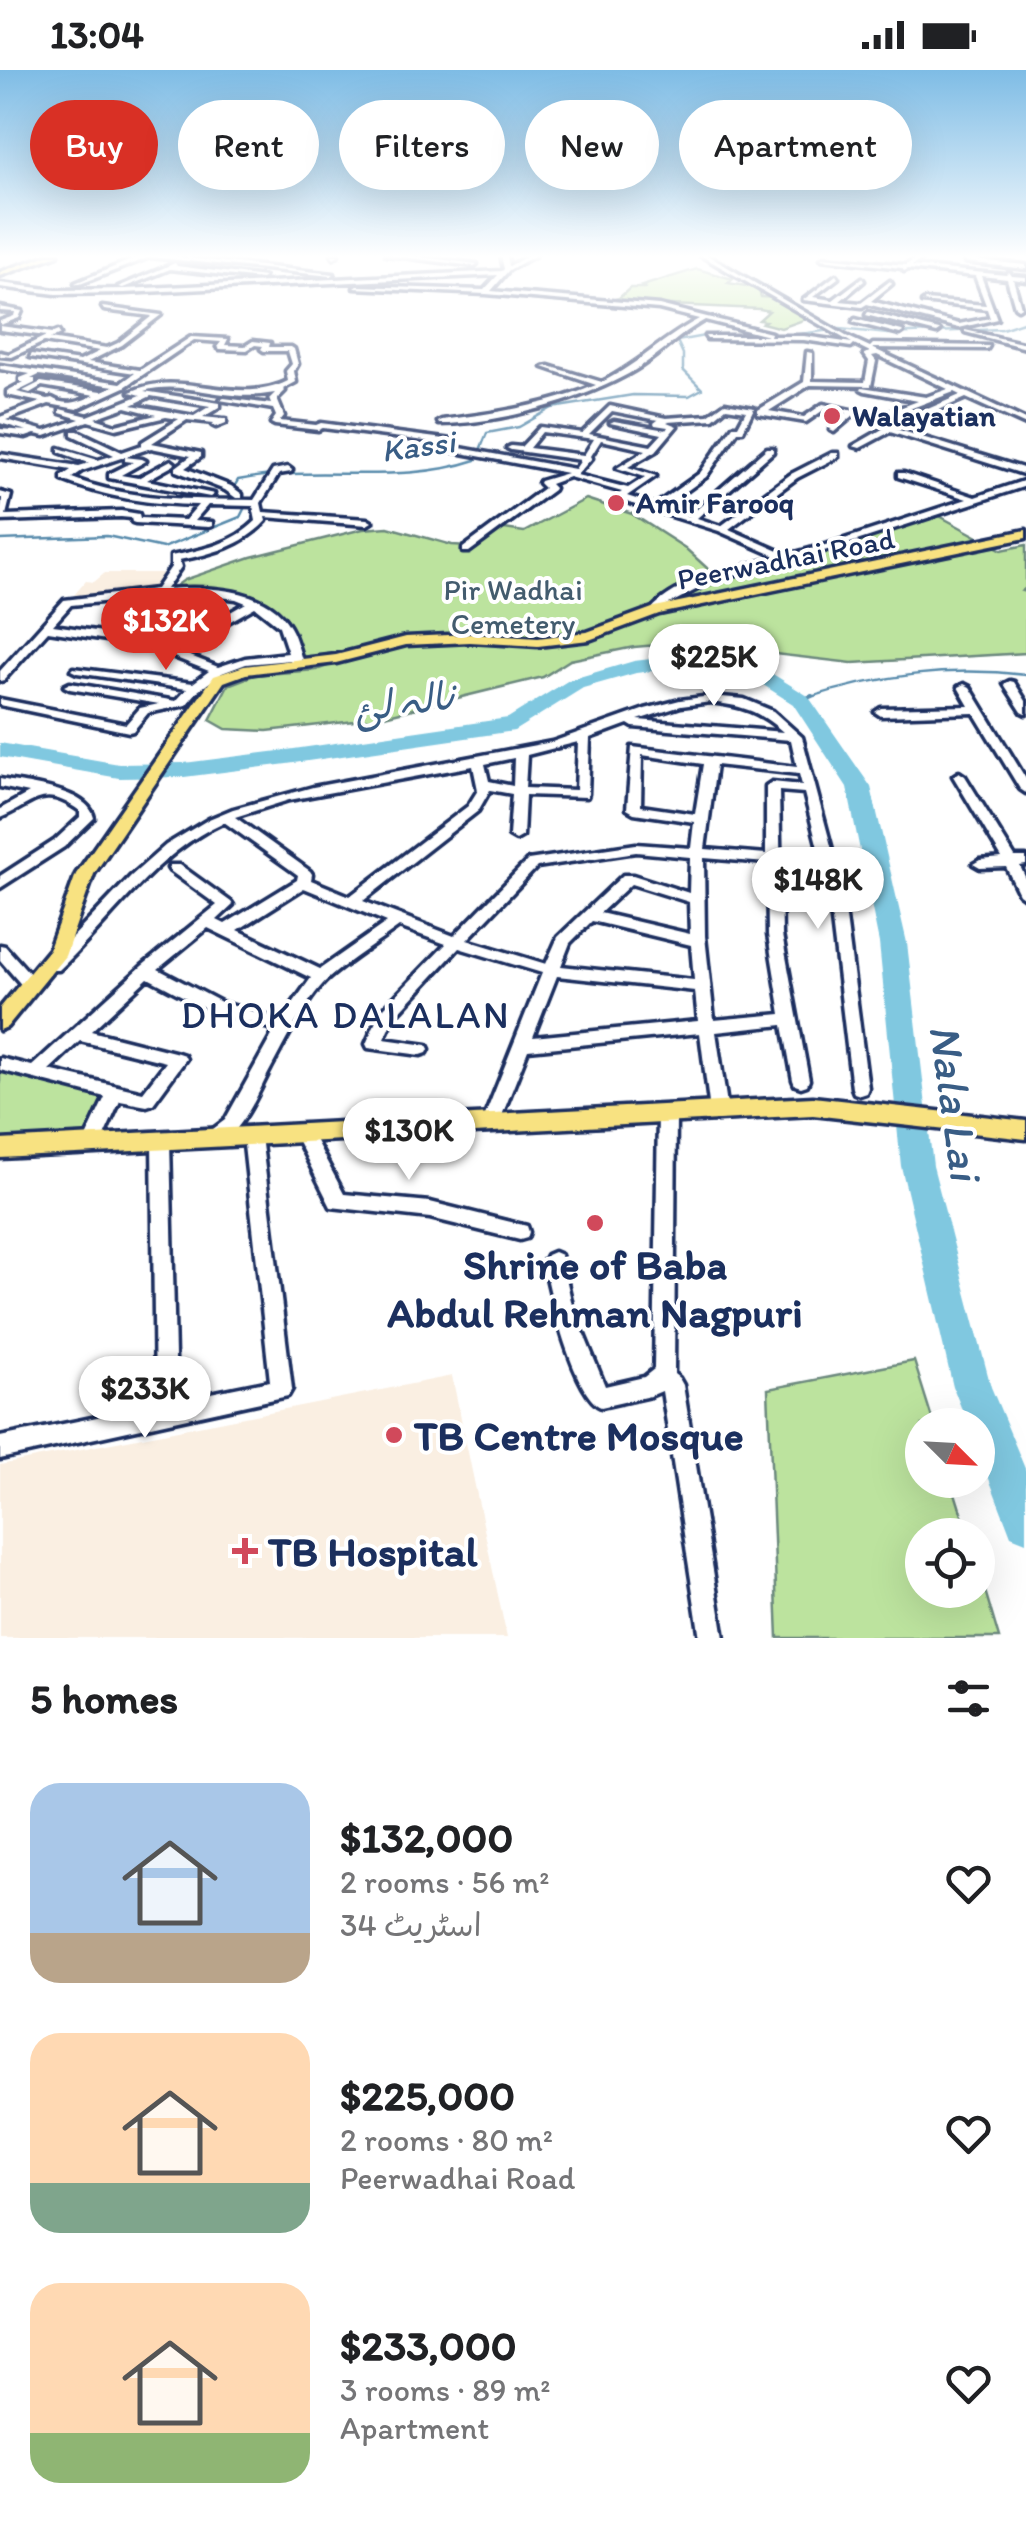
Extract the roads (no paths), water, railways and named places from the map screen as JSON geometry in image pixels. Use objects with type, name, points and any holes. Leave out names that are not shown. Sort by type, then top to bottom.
[{"type":"main road","name":"Peerwadhai Road","points":[[0,1022],[58,951],[72,904],[98,852],[218,680],[296,660],[422,640],[562,642],[654,611],[1026,534]]},
{"type":"main road","points":[[0,1002],[32,984]]},
{"type":"main road","points":[[0,1150],[813,1106],[1026,1130]]},
{"type":"street","points":[[0,354],[10,356],[55,334],[19,328]]},
{"type":"street","points":[[80,363],[139,328]]},
{"type":"street","points":[[442,422],[504,416],[600,384],[630,371],[691,328]]},
{"type":"street","points":[[720,334],[728,328]]},
{"type":"street","points":[[746,328],[769,334]]},
{"type":"street","points":[[829,328],[1026,423]]},
{"type":"street","points":[[922,328],[938,332]]},
{"type":"street","points":[[877,329],[900,332]]},
{"type":"street","points":[[968,331],[1026,349]]},
{"type":"street","points":[[707,337],[804,338],[865,346],[987,347]]},
{"type":"street","points":[[39,372],[23,380],[32,381],[10,393],[74,407],[122,386],[193,338],[226,340],[220,347],[268,344],[264,349],[291,349],[295,364],[290,371],[292,382],[272,399],[276,415],[280,416],[275,424],[318,428],[321,425],[452,442],[451,449],[573,473],[629,491]]},
{"type":"street","points":[[42,340],[108,350]]},
{"type":"street","points":[[1015,352],[1026,349]]},
{"type":"street","points":[[763,412],[808,383],[868,384],[873,361],[867,354],[880,352]]},
{"type":"street","points":[[808,383],[809,353]]},
{"type":"street","points":[[32,356],[142,372]]},
{"type":"street","points":[[0,367],[122,386]]},
{"type":"street","points":[[547,367],[600,384]]},
{"type":"street","points":[[20,394],[41,384],[104,394]]},
{"type":"street","points":[[277,407],[134,392],[149,384],[238,392],[281,391]]},
{"type":"street","points":[[0,385],[0,397]]},
{"type":"street","points":[[865,389],[929,400]]},
{"type":"street","points":[[584,435],[610,408],[666,420],[710,417],[724,405],[806,420],[824,406],[878,419],[954,389]]},
{"type":"street","points":[[238,392],[143,443],[198,455],[178,469],[228,488],[239,500]]},
{"type":"street","points":[[0,420],[46,434],[150,394]]},
{"type":"street","points":[[857,446],[966,394]]},
{"type":"street","points":[[57,401],[46,407],[116,427],[166,416]]},
{"type":"street","points":[[0,420],[57,401]]},
{"type":"street","points":[[125,404],[166,416],[223,421],[216,425]]},
{"type":"street","points":[[658,508],[703,475],[736,428],[740,429],[750,410]]},
{"type":"street","points":[[834,430],[853,412]]},
{"type":"street","points":[[666,420],[658,423],[673,426],[653,449],[621,468],[652,476],[620,497],[722,529],[786,558]]},
{"type":"street","points":[[614,423],[667,432]]},
{"type":"street","points":[[623,442],[639,428]]},
{"type":"street","points":[[889,429],[1026,472]]},
{"type":"street","points":[[524,449],[540,430],[653,449]]},
{"type":"street","points":[[0,431],[34,431]]},
{"type":"street","points":[[75,432],[142,461],[112,476],[239,500],[258,508],[367,522]]},
{"type":"street","points":[[466,550],[550,488],[543,484],[573,473],[600,438]]},
{"type":"street","points":[[151,445],[79,468],[64,478],[100,494],[134,500],[239,500]]},
{"type":"street","points":[[511,448],[588,458]]},
{"type":"street","points":[[62,450],[95,462]]},
{"type":"street","points":[[692,518],[770,450]]},
{"type":"street","points":[[722,529],[794,476],[835,455]]},
{"type":"street","points":[[0,459],[79,468]]},
{"type":"street","points":[[0,459],[69,475]]},
{"type":"street","points":[[139,481],[171,463]]},
{"type":"street","points":[[157,595],[176,567],[174,558],[242,538],[261,521],[258,508],[274,474],[288,470]]},
{"type":"street","points":[[901,475],[972,499]]},
{"type":"street","points":[[654,611],[660,604],[711,578],[832,546],[1026,483]]},
{"type":"street","points":[[0,494],[8,495],[0,518],[121,514],[136,516],[135,520],[209,524]]},
{"type":"street","points":[[186,522],[206,502]]},
{"type":"street","points":[[126,639],[195,590]]},
{"type":"street","points":[[0,678],[68,602],[195,590],[268,608],[284,624],[296,660],[240,662],[216,670],[194,687],[182,703],[144,710],[128,728],[0,702]]},
{"type":"street","points":[[198,635],[256,602]]},
{"type":"street","points":[[46,627],[149,643],[216,670]]},
{"type":"street","points":[[77,670],[194,687]]},
{"type":"street","points":[[1010,684],[1026,710]]},
{"type":"street","points":[[70,686],[182,703]]},
{"type":"street","points":[[964,687],[1026,790]]},
{"type":"street","points":[[0,950],[32,984],[79,944],[140,874],[192,833],[226,817],[300,794],[478,762],[584,737],[670,704],[710,696],[745,702],[779,718],[796,737],[834,887],[860,1088]]},
{"type":"street","points":[[881,712],[975,708]]},
{"type":"street","points":[[627,723],[796,737]]},
{"type":"street","points":[[482,784],[517,791],[582,794],[584,737]]},
{"type":"street","points":[[700,819],[634,809],[636,750],[804,771]]},
{"type":"street","points":[[516,836],[521,752]]},
{"type":"street","points":[[710,760],[696,852],[694,900],[701,986],[719,1111]]},
{"type":"street","points":[[350,904],[458,822],[480,800],[478,762]]},
{"type":"street","points":[[959,776],[1018,862],[1026,894]]},
{"type":"street","points":[[0,783],[70,798],[86,810],[87,818],[59,844],[0,883]]},
{"type":"street","points":[[801,1080],[775,934],[772,786],[809,790]]},
{"type":"street","points":[[0,814],[41,791]]},
{"type":"street","points":[[226,817],[305,874],[302,882],[226,930]]},
{"type":"street","points":[[421,1049],[374,1044],[386,1016],[532,864],[636,848],[772,859]]},
{"type":"street","points":[[980,864],[1018,862]]},
{"type":"street","points":[[34,1074],[147,970],[226,905],[175,868]]},
{"type":"street","points":[[491,1123],[563,942],[628,878],[694,900]]},
{"type":"street","points":[[302,882],[453,942],[552,970],[701,986]]},
{"type":"street","points":[[588,916],[660,936],[696,940]]},
{"type":"street","points":[[206,921],[322,976]]},
{"type":"street","points":[[214,1138],[231,1125],[285,1028],[322,976],[398,922]]},
{"type":"street","points":[[147,970],[215,1006],[285,1028]]},
{"type":"street","points":[[522,1044],[788,1018]]},
{"type":"street","points":[[0,1064],[147,1099],[178,1059],[77,1034]]},
{"type":"street","points":[[92,1144],[115,1093]]},
{"type":"street","points":[[554,1260],[576,1350],[601,1396],[650,1386],[660,1378],[664,1373],[667,1114]]},
{"type":"street","points":[[303,1133],[338,1201],[430,1210],[520,1232]]},
{"type":"street","points":[[0,1448],[280,1389],[252,1136]]},
{"type":"street","points":[[160,1141],[166,1411]]},
{"type":"street","points":[[660,1378],[672,1384],[712,1638]]},
{"type":"waterway","name":"Kassi","points":[[783,336],[840,329],[888,334],[1004,328]]},
{"type":"waterway","name":"Kassi","points":[[0,540],[107,536],[163,548],[240,517],[248,501],[233,489],[238,480],[447,468],[476,460],[487,433],[519,427],[552,408],[633,395],[689,396],[702,389],[683,370],[683,354],[677,341],[715,334],[739,336]]},
{"type":"waterway","name":"Nala Lai","points":[[0,750],[119,771],[184,770],[287,757],[514,724],[576,684],[634,667],[693,660],[764,677],[801,700],[859,787],[893,943],[917,1166],[972,1387],[1026,1521]]},
{"type":"waterway","points":[[804,699],[859,684],[941,672],[1026,675]]},
{"type":"waterway","points":[[801,700],[812,696]]},
{"type":"place","name":"Walayatian","points":[[832,416]]},
{"type":"place","name":"Amir Farooq","points":[[616,503]]},
{"type":"place","name":"Shrine of Baba Abdul Rehman Nagpuri","points":[[595,1223]]},
{"type":"place","name":"TB Centre Mosque","points":[[394,1435]]},
{"type":"place","name":"TB Hospital","points":[[245,1551]]},
{"type":"district","name":"DHOKA DALALAN","points":[[346,1015]]},
{"type":"park label","name":"Pir Wadhai Cemetery","points":[[513,607]]},
{"type":"water label","name":"نالہ لئ","points":[[405,702]]}]
